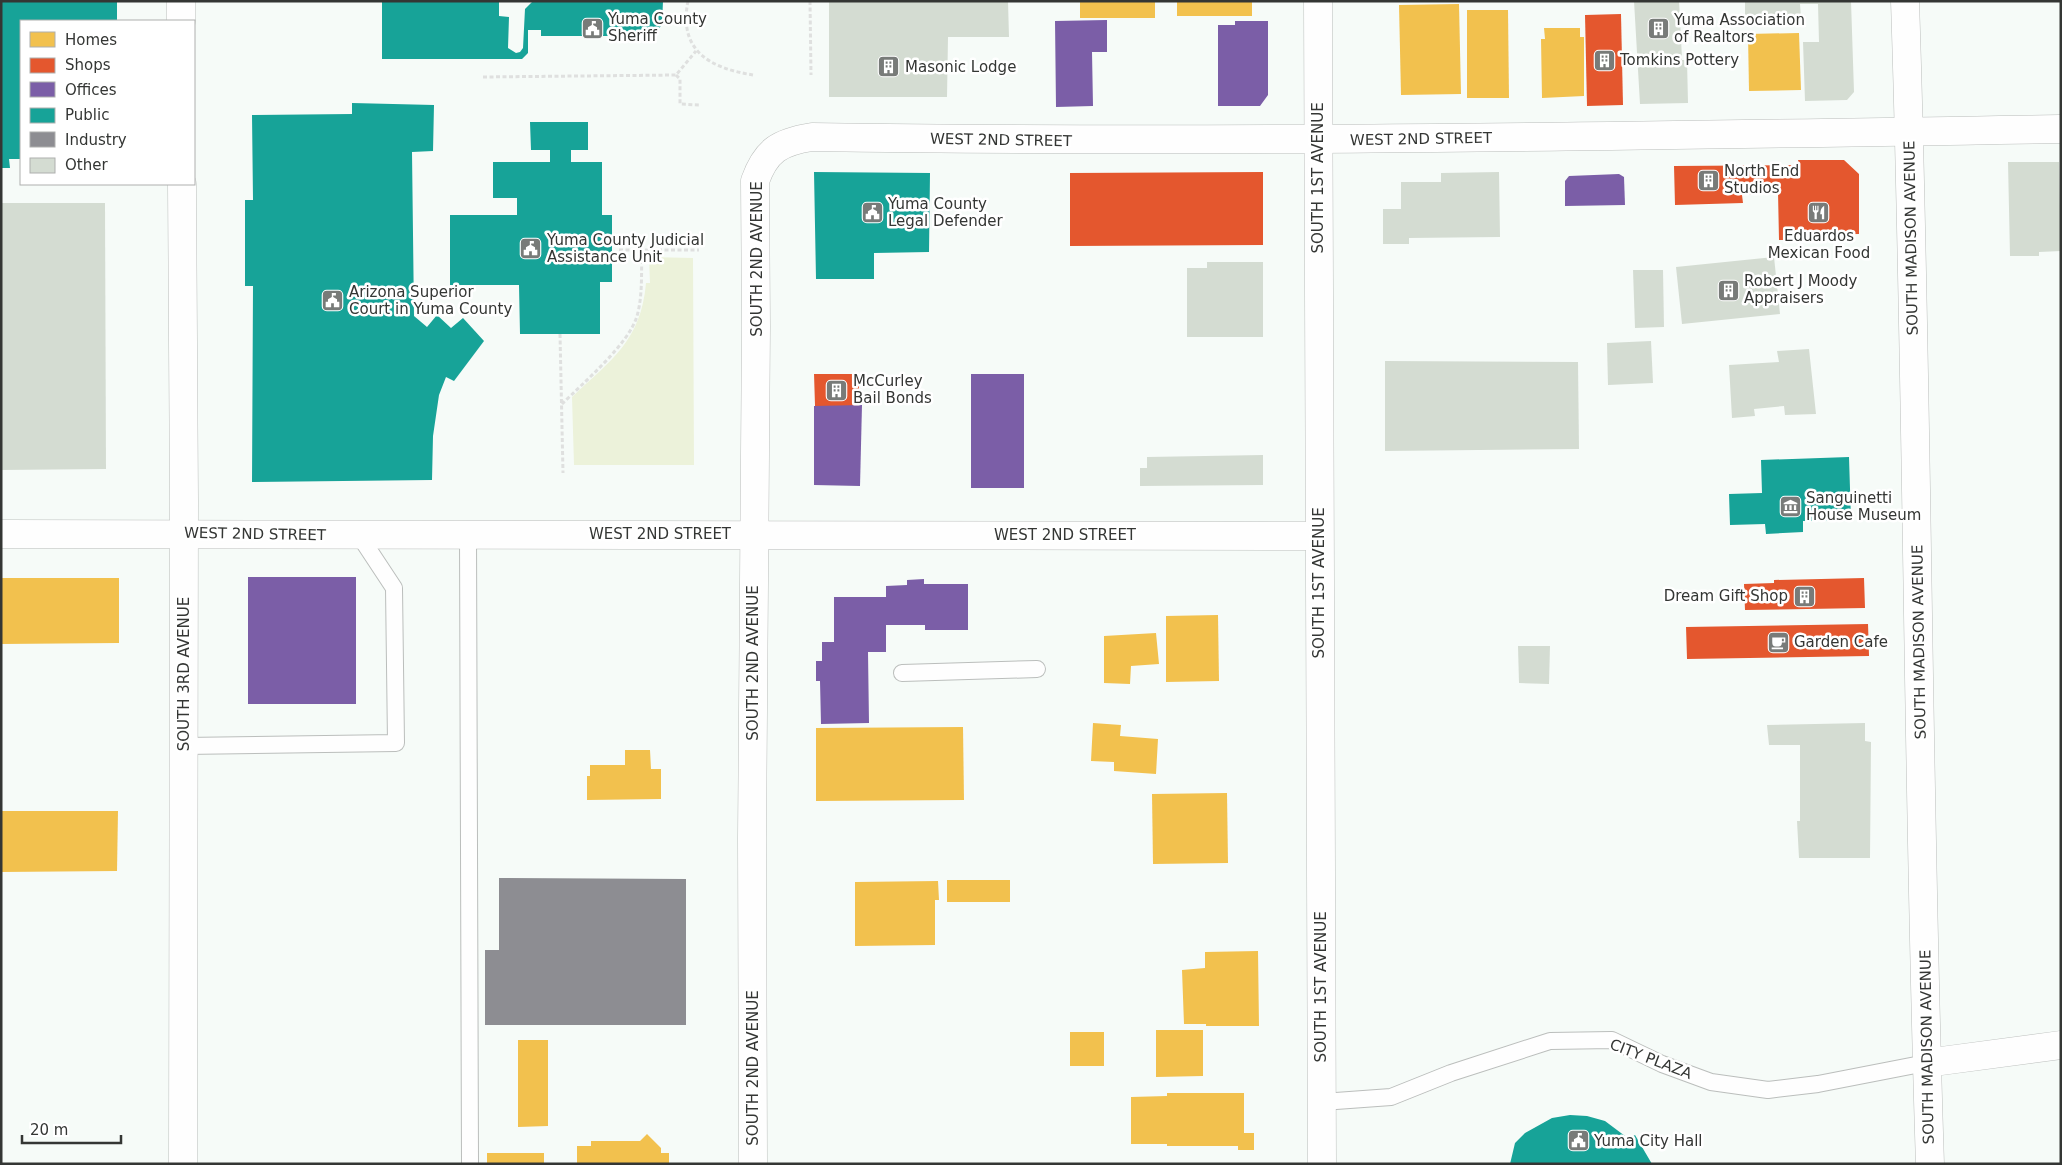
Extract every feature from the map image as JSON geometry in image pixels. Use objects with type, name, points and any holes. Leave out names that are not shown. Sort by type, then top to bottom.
[{"type":"street","points":[[181,1],[181,20]]},
{"type":"street","name":"SOUTH 1ST AVENUE","points":[[1318,1],[1322,1164]]},
{"type":"street","name":"SOUTH MADISON AVENUE","points":[[1905,1],[1910,131],[1926,1063],[1930,1164]]},
{"type":"street","name":"WEST 2ND STREET","points":[[761,164],[775,148],[792,141],[812,137],[1036,141],[1318,141],[2061,129]]},
{"type":"street","name":"SOUTH 2ND AVENUE","points":[[753,1164],[752,839],[756,326],[755,181],[761,164]]},
{"type":"street","name":"SOUTH 3RD AVENUE","points":[[182,185],[184,534],[183,1164]]},
{"type":"street","name":"WEST 2ND STREET","points":[[1,534],[1319,536]]},
{"type":"street","points":[[1926,1063],[2061,1045]]},
{"type":"lane","points":[[468,534],[470,1164]]},
{"type":"lane","points":[[184,746],[396,743],[394,588],[359,535]]},
{"type":"lane","points":[[902,673],[1037,669]]},
{"type":"lane","name":"CITY PLAZA","points":[[1322,1102],[1391,1097],[1451,1073],[1550,1041],[1612,1040],[1662,1064],[1711,1082],[1768,1090],[1818,1084],[1926,1063]]},
{"type":"path","points":[[688,1],[684,18],[688,35],[696,50],[720,68],[753,75]]},
{"type":"path","points":[[810,1],[811,74]]},
{"type":"path","points":[[483,77],[676,74],[696,50]]},
{"type":"path","points":[[676,74],[680,79],[680,104],[699,105]]},
{"type":"path","points":[[620,250],[699,250]]},
{"type":"path","points":[[562,404],[629,333],[641,298],[642,250]]},
{"type":"path","points":[[560,334],[563,473]]},
{"type":"green space","points":[[649,257],[693,258],[694,465],[574,465],[572,397],[611,360],[631,335],[643,303],[646,283],[650,283]]},
{"type":"building: Homes","points":[[1080,1],[1155,1],[1155,18],[1080,18]]},
{"type":"building: Homes","points":[[1177,1],[1252,1],[1252,16],[1177,16]]},
{"type":"building: Homes","points":[[1459,4],[1461,94],[1401,95],[1399,5]]},
{"type":"building: Homes","points":[[1467,10],[1508,10],[1509,98],[1467,98]]},
{"type":"building: Homes","points":[[1544,28],[1580,28],[1580,37],[1584,37],[1584,96],[1542,98],[1541,39],[1545,39]]},
{"type":"building: Homes","points":[[1799,33],[1801,90],[1749,91],[1748,34]]},
{"type":"building: Homes","points":[[1,578],[119,578],[119,643],[1,644]]},
{"type":"building: Homes","points":[[1218,615],[1219,681],[1166,682],[1166,616]]},
{"type":"building: Homes","points":[[1156,633],[1159,664],[1131,666],[1130,684],[1104,683],[1104,636]]},
{"type":"building: Homes","points":[[1093,723],[1121,725],[1120,736],[1158,739],[1156,774],[1114,771],[1114,762],[1091,761]]},
{"type":"building: Homes","points":[[963,727],[964,800],[816,801],[816,728]]},
{"type":"building: Homes","points":[[625,750],[650,750],[651,769],[661,769],[661,799],[587,800],[587,776],[590,776],[590,765],[625,765]]},
{"type":"building: Homes","points":[[1227,793],[1228,863],[1153,864],[1152,794]]},
{"type":"building: Homes","points":[[1,811],[118,811],[117,871],[1,872]]},
{"type":"building: Homes","points":[[947,880],[1010,880],[1010,902],[947,902]]},
{"type":"building: Homes","points":[[938,881],[939,900],[935,900],[935,945],[855,946],[855,882]]},
{"type":"building: Homes","points":[[1258,951],[1259,1026],[1184,1024],[1182,970],[1205,968],[1205,952]]},
{"type":"building: Homes","points":[[1156,1030],[1203,1030],[1203,1076],[1156,1077]]},
{"type":"building: Homes","points":[[1070,1032],[1104,1032],[1104,1066],[1070,1066]]},
{"type":"building: Homes","points":[[518,1040],[548,1040],[548,1126],[518,1127]]},
{"type":"building: Homes","points":[[1167,1093],[1244,1093],[1244,1133],[1254,1133],[1254,1150],[1238,1150],[1238,1146],[1131,1144],[1131,1097],[1167,1096]]},
{"type":"building: Homes","points":[[647,1134],[661,1148],[661,1153],[669,1153],[669,1164],[577,1164],[577,1146],[591,1146],[591,1141],[640,1141]]},
{"type":"building: Homes","points":[[487,1153],[544,1153],[544,1164],[487,1164]]},
{"type":"building: Shops","name":"Tomkins Pottery","points":[[1621,14],[1623,105],[1587,106],[1585,15]]},
{"type":"building: Shops","points":[[1798,160],[1844,160],[1859,174],[1859,234],[1807,235],[1807,240],[1779,240],[1778,192],[1742,195],[1743,203],[1675,205],[1674,166],[1799,165]]},
{"type":"building: Shops","points":[[1263,172],[1263,245],[1070,246],[1070,173]]},
{"type":"building: Shops","name":"McCurley Bail Bonds","points":[[814,374],[859,374],[859,406],[815,406]]},
{"type":"building: Shops","name":"Dream Gift Shop","points":[[1864,578],[1865,608],[1745,610],[1744,584],[1774,583],[1774,580]]},
{"type":"building: Shops","name":"Garden Cafe","points":[[1868,624],[1869,656],[1687,659],[1686,627]]},
{"type":"building: Offices","points":[[1107,20],[1107,52],[1092,52],[1093,106],[1056,107],[1055,21]]},
{"type":"building: Offices","points":[[1235,21],[1268,21],[1268,95],[1260,106],[1218,106],[1218,25],[1235,25]]},
{"type":"building: Offices","points":[[1619,174],[1624,177],[1625,205],[1565,206],[1565,181],[1569,176]]},
{"type":"building: Offices","points":[[971,374],[1024,374],[1024,488],[971,488]]},
{"type":"building: Offices","points":[[862,405],[860,486],[814,485],[814,406]]},
{"type":"building: Offices","points":[[248,577],[356,577],[356,704],[248,704]]},
{"type":"building: Offices","points":[[924,579],[924,584],[968,584],[968,630],[925,630],[925,625],[886,625],[886,652],[868,652],[869,723],[821,724],[820,681],[816,681],[816,661],[822,661],[822,642],[834,642],[834,597],[886,597],[886,586],[907,585],[907,580]]},
{"type":"building: Public","points":[[1,1],[117,1],[117,20],[20,20],[20,159],[9,159],[10,168],[1,168]]},
{"type":"building: Public","name":"Yuma County Sheriff","points":[[382,1],[499,1],[499,16],[509,17],[508,48],[516,53],[520,52],[523,48],[525,9],[533,1],[663,1],[662,25],[651,36],[541,36],[541,30],[528,30],[528,53],[522,59],[382,59]]},
{"type":"building: Public","name":"Arizona Superior Court in Yuma County","points":[[352,103],[434,105],[433,151],[412,152],[414,316],[427,327],[437,315],[451,328],[463,318],[484,341],[454,381],[446,377],[439,395],[433,436],[432,480],[252,482],[253,286],[245,286],[245,200],[253,200],[252,115],[352,114]]},
{"type":"building: Public","name":"Yuma County Judicial Assistance Unit","points":[[530,122],[588,122],[588,150],[571,150],[571,162],[602,162],[602,215],[612,215],[612,282],[600,282],[600,334],[520,334],[519,285],[450,285],[450,215],[517,215],[517,198],[493,198],[493,162],[550,162],[550,150],[531,150]]},
{"type":"building: Public","name":"Yuma County Legal Defender","points":[[814,172],[930,173],[929,252],[874,253],[874,279],[816,279]]},
{"type":"building: Public","name":"Sanguinetti House Museum","points":[[1849,457],[1851,520],[1803,521],[1803,532],[1766,534],[1765,524],[1730,525],[1729,494],[1762,493],[1761,460]]},
{"type":"building: Public","name":"Yuma City Hall","points":[[1570,1115],[1587,1116],[1605,1121],[1629,1139],[1635,1135],[1652,1164],[1510,1164],[1515,1143],[1525,1133],[1552,1118]]},
{"type":"building: Industry","points":[[499,878],[686,879],[686,1025],[485,1025],[485,950],[499,950]]},
{"type":"building: Other","points":[[829,1],[1008,1],[1009,37],[948,37],[947,97],[829,97]]},
{"type":"building: Other","name":"Yuma Association of Realtors","points":[[1634,1],[1679,1],[1682,60],[1687,60],[1688,103],[1640,104]]},
{"type":"building: Other","points":[[1745,1],[1851,1],[1854,92],[1847,100],[1805,101],[1803,42],[1819,42],[1818,4],[1800,4],[1801,18],[1745,18]]},
{"type":"building: Other","points":[[2008,162],[2059,162],[2061,251],[2039,252],[2039,256],[2010,256]]},
{"type":"building: Other","points":[[1499,172],[1500,237],[1409,238],[1409,244],[1383,244],[1383,209],[1401,209],[1401,182],[1441,182],[1441,173]]},
{"type":"building: Other","points":[[1,203],[105,203],[106,469],[1,470]]},
{"type":"building: Other","name":"Robert J Moody Appraisers","points":[[1774,257],[1780,314],[1682,324],[1676,267]]},
{"type":"building: Other","points":[[1207,262],[1263,262],[1263,337],[1187,337],[1187,268],[1207,268]]},
{"type":"building: Other","points":[[1633,270],[1663,270],[1664,327],[1635,328]]},
{"type":"building: Other","points":[[1651,341],[1653,383],[1608,385],[1607,343]]},
{"type":"building: Other","points":[[1809,349],[1816,414],[1785,415],[1784,406],[1754,409],[1755,416],[1732,418],[1729,365],[1779,362],[1777,351]]},
{"type":"building: Other","points":[[1385,361],[1578,362],[1579,449],[1385,451]]},
{"type":"building: Other","points":[[1263,455],[1263,485],[1140,486],[1140,468],[1147,468],[1147,457]]},
{"type":"building: Other","points":[[1518,646],[1550,646],[1549,684],[1519,683]]},
{"type":"building: Other","points":[[1865,723],[1865,741],[1871,742],[1870,858],[1799,858],[1797,821],[1800,821],[1800,745],[1769,745],[1767,725]]},
{"type":"place","name":"Yuma County Sheriff","points":[[592,28]]},
{"type":"place","name":"Yuma Association of Realtors","points":[[1658,29]]},
{"type":"place","name":"Tomkins Pottery","points":[[1604,60]]},
{"type":"place","name":"Masonic Lodge","points":[[889,67]]},
{"type":"place","name":"North End Studios","points":[[1708,180]]},
{"type":"place","name":"Yuma County Legal Defender","points":[[872,213]]},
{"type":"place","name":"Eduardos Mexican Food","points":[[1819,213]]},
{"type":"place","name":"Yuma County Judicial Assistance Unit","points":[[531,249]]},
{"type":"place","name":"Robert J Moody Appraisers","points":[[1728,290]]},
{"type":"place","name":"Arizona Superior Court in Yuma County","points":[[333,301]]},
{"type":"place","name":"McCurley Bail Bonds","points":[[837,390]]},
{"type":"place","name":"Sanguinetti House Museum","points":[[1790,507]]},
{"type":"place","name":"Dream Gift Shop","points":[[1804,596]]},
{"type":"place","name":"Garden Cafe","points":[[1778,642]]},
{"type":"place","name":"Yuma City Hall","points":[[1578,1141]]}]
